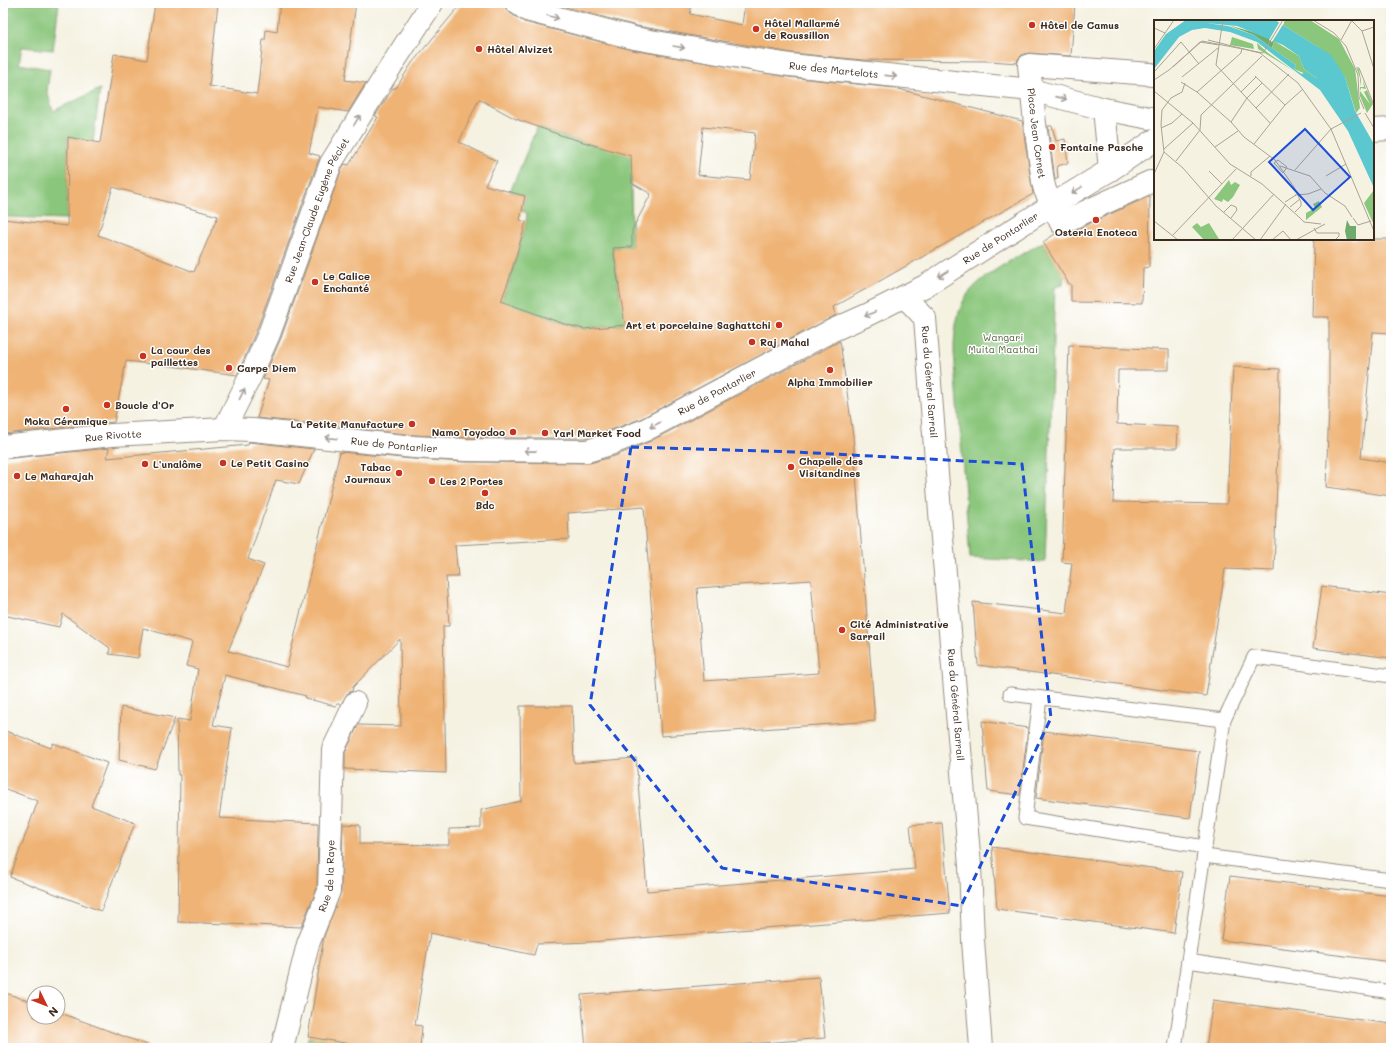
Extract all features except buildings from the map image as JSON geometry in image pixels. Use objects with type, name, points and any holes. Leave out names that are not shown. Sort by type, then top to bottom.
[{"type":"street","name":"Rue Jean-Claude Eugène Péclet","points":[[224,429],[250,377],[268,334],[332,163],[432,3]]},
{"type":"street","name":"Rue des Martelots","points":[[517,3],[526,10],[634,38],[756,60],[1032,90],[1104,109],[1154,119]]},
{"type":"street","name":"Place Jean Cornet","points":[[1154,75],[1029,64],[1035,128],[1043,182],[1045,190],[1061,223],[1150,182],[1154,182]]},
{"type":"street","points":[[1104,109],[1110,170]]},
{"type":"street","points":[[1374,130],[1391,129]]},
{"type":"street","name":"Rue de Pontarlier","points":[[224,429],[253,430],[414,447],[466,450],[586,451],[610,444],[645,430],[830,331],[906,297],[1110,170],[1154,141]]},
{"type":"street","name":"Rue du Général Sarrail","points":[[906,297],[925,318],[970,866],[973,940],[981,1048]]},
{"type":"street","name":"Rue Rivotte","points":[[3,447],[112,435],[224,429]]},
{"type":"street","name":"Rue de la Raye","points":[[282,1048],[308,944],[330,891],[333,750],[355,703]]},
{"type":"lane","points":[[1175,1048],[1224,720],[1254,657],[1391,676]]},
{"type":"lane","points":[[1010,694],[1224,720]]},
{"type":"lane","points":[[1040,698],[1025,818],[1204,851],[1391,880]]},
{"type":"lane","points":[[1188,961],[1391,992]]},
{"type":"highlighted area","points":[[631,447],[795,452],[1022,464],[1051,718],[961,906],[722,868],[590,705]]},
{"type":"green space","points":[[3,3],[59,3],[53,50],[22,47],[19,64],[50,69],[47,91],[53,111],[100,89],[93,142],[68,137],[67,219],[3,217]]},
{"type":"green space","points":[[537,127],[593,145],[636,153],[631,181],[632,247],[613,248],[620,297],[635,295],[640,323],[584,329],[500,304],[510,279],[526,222],[527,213],[522,211],[525,196],[510,192]]},
{"type":"green space","name":"Wangari Muita Maathai","points":[[1043,242],[1051,255],[1067,246],[1063,285],[1055,287],[1045,562],[970,558],[954,352],[955,331],[958,317],[965,298],[980,282],[1001,267]]},
{"type":"green space","points":[[308,1037],[376,1048],[307,1048]]},
{"type":"place","name":"Hôtel de Camus","points":[[1032,25]]},
{"type":"place","name":"Hôtel Mallarmé de Roussillon","points":[[756,29]]},
{"type":"place","name":"Hôtel Alvizet","points":[[479,49]]},
{"type":"place","name":"Fontaine Pasche","points":[[1052,147]]},
{"type":"place","name":"Osteria Enoteca","points":[[1096,220]]},
{"type":"place","name":"Le Calice Enchanté","points":[[315,282]]},
{"type":"place","name":"Art et porcelaine Saghattchi","points":[[779,325]]},
{"type":"place","name":"Raj Mahal","points":[[752,342]]},
{"type":"place","name":"La cour des paillettes","points":[[143,356]]},
{"type":"place","name":"Carpe Diem","points":[[229,368]]},
{"type":"place","name":"Alpha Immobilier","points":[[830,370]]},
{"type":"place","name":"Boucle d'Or","points":[[107,405]]},
{"type":"place","name":"Moka Céramique","points":[[66,409]]},
{"type":"place","name":"La Petite Manufacture","points":[[412,424]]},
{"type":"place","name":"Namo Toyodoo","points":[[513,432]]},
{"type":"place","name":"Yarl Market Food","points":[[545,433]]},
{"type":"place","name":"Le Petit Casino","points":[[223,463]]},
{"type":"place","name":"L'unalôme","points":[[145,464]]},
{"type":"place","name":"Chapelle des Visitandines","points":[[791,467]]},
{"type":"place","name":"Tabac Journaux","points":[[399,473]]},
{"type":"place","name":"Le Maharajah","points":[[17,476]]},
{"type":"place","name":"Les 2 Portes","points":[[432,481]]},
{"type":"place","name":"Bdc","points":[[485,493]]},
{"type":"place","name":"Cité Administrative Sarrail","points":[[842,630]]}]
